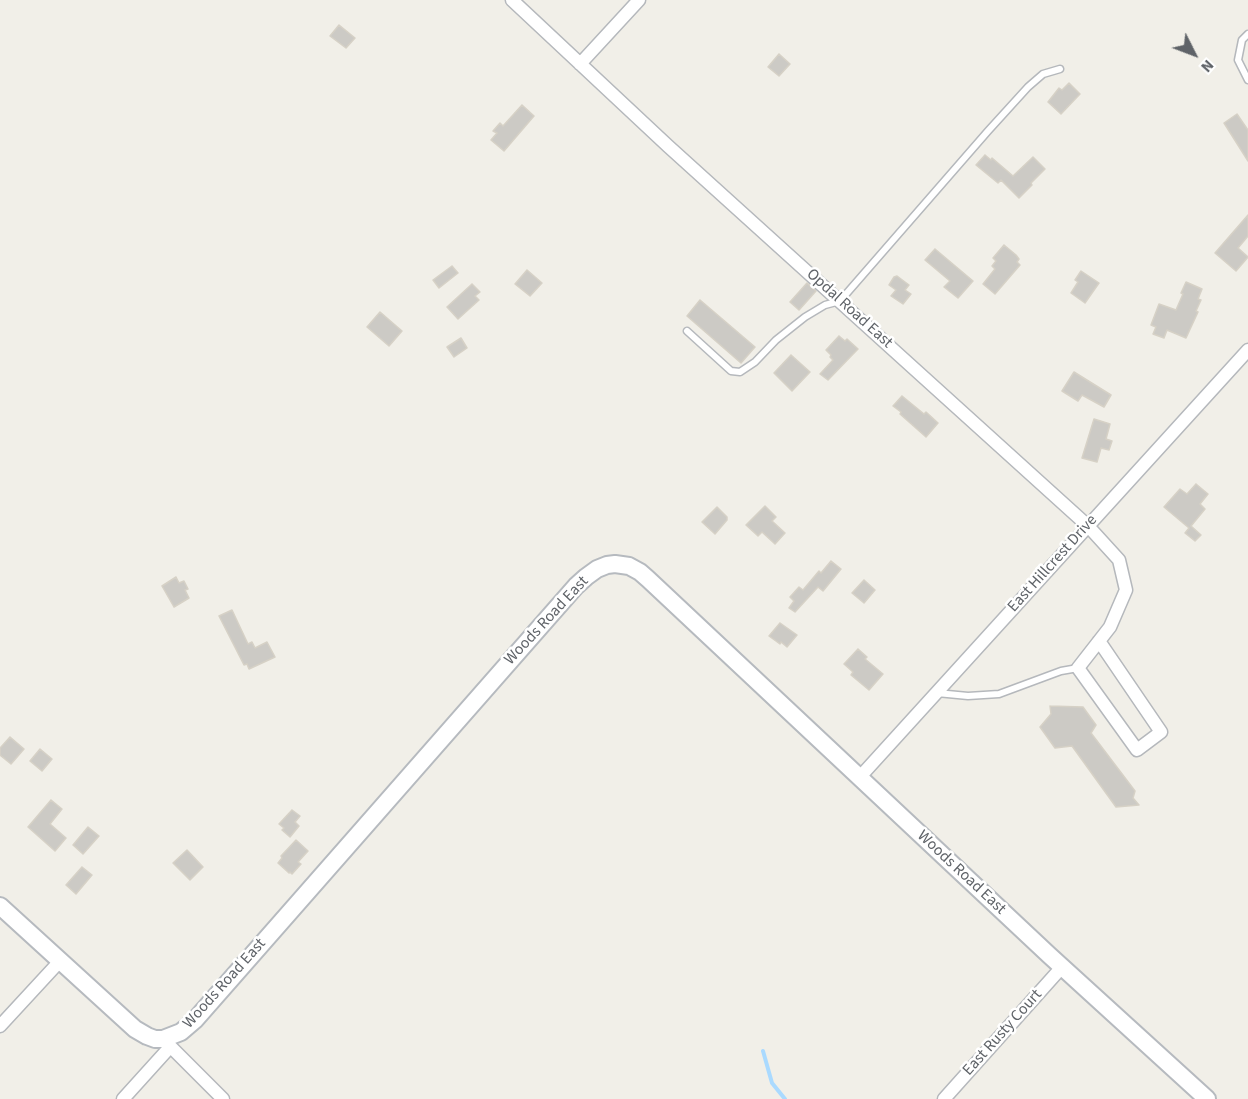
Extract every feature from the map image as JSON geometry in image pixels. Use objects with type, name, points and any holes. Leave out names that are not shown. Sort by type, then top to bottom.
[{"type":"main road","name":"Woods Road East","points":[[166,1043],[195,1020],[576,586],[591,573],[615,564],[629,566],[648,579],[1062,967],[1207,1099]]},
{"type":"main road","points":[[0,906],[135,1029],[166,1043]]},
{"type":"street","name":"Opdal Road East","points":[[512,0],[668,146],[1088,526],[1119,560],[1126,590],[1110,627],[1078,668]]},
{"type":"street","points":[[580,64],[639,0]]},
{"type":"street","name":"East Hillcrest Drive","points":[[859,778],[1248,350]]},
{"type":"street","points":[[1078,668],[1137,750],[1161,732],[1099,641]]},
{"type":"street","points":[[0,1026],[60,961]]},
{"type":"street","name":"East Rusty Court","points":[[944,1099],[1062,967]]},
{"type":"street","points":[[123,1099],[166,1043],[223,1099]]},
{"type":"lane","points":[[1248,34],[1242,40],[1238,60],[1248,80]]},
{"type":"lane","points":[[687,331],[731,371],[740,372],[805,317],[825,305],[840,301],[1028,87],[1043,74],[1060,69]]},
{"type":"lane","points":[[936,692],[968,696],[999,694],[1061,671],[1078,668]]},
{"type":"building","points":[[339,25],[355,38],[346,48],[330,36]]},
{"type":"building","points":[[779,54],[790,64],[779,76],[768,67]]},
{"type":"building","points":[[1069,83],[1080,94],[1061,114],[1048,102],[1059,88],[1062,90]]},
{"type":"building","points":[[522,105],[534,116],[504,151],[491,140],[497,133],[493,131],[500,123],[503,126]]},
{"type":"building","points":[[1237,114],[1248,130],[1248,161],[1224,123]]},
{"type":"building","points":[[985,155],[991,160],[992,158],[1013,176],[1033,157],[1045,169],[1019,198],[1001,180],[998,183],[976,165]]},
{"type":"building","points":[[1248,215],[1248,236],[1238,248],[1248,257],[1236,271],[1215,253]]},
{"type":"building","points":[[1004,245],[1016,255],[1020,265],[995,294],[983,284],[995,269],[992,266],[996,261],[993,258]]},
{"type":"building","points":[[935,249],[973,281],[958,298],[944,287],[950,281],[925,260]]},
{"type":"building","points":[[452,266],[458,273],[439,288],[433,280]]},
{"type":"building","points":[[527,270],[542,283],[530,296],[515,284]]},
{"type":"building","points":[[1081,271],[1099,283],[1085,303],[1071,293],[1078,282],[1075,280]]},
{"type":"building","points":[[897,276],[909,285],[905,290],[911,294],[903,304],[891,296],[896,290],[889,285]]},
{"type":"building","points":[[1186,282],[1202,289],[1198,299],[1201,300],[1196,311],[1198,312],[1186,338],[1167,330],[1164,338],[1153,334],[1156,327],[1151,325],[1159,304],[1176,310]]},
{"type":"building","points":[[807,283],[816,291],[799,310],[790,302]]},
{"type":"building","points":[[472,284],[480,292],[475,296],[479,300],[458,319],[447,307]]},
{"type":"building","points":[[700,300],[755,347],[741,363],[687,316]]},
{"type":"building","points":[[380,312],[402,331],[389,346],[367,327]]},
{"type":"building","points":[[839,336],[845,341],[847,339],[858,349],[828,380],[820,374],[833,360],[826,350]]},
{"type":"building","points":[[461,338],[467,348],[454,357],[447,347]]},
{"type":"building","points":[[791,355],[810,372],[792,391],[774,373]]},
{"type":"building","points":[[1074,372],[1111,395],[1104,407],[1082,395],[1078,401],[1062,391]]},
{"type":"building","points":[[902,396],[938,423],[926,437],[893,406]]},
{"type":"building","points":[[1094,419],[1110,424],[1106,439],[1112,441],[1109,450],[1101,448],[1097,462],[1082,458]]},
{"type":"building","points":[[1196,484],[1208,494],[1200,504],[1205,509],[1191,526],[1201,535],[1195,541],[1185,533],[1189,528],[1164,507],[1180,489],[1187,494]]},
{"type":"building","points":[[765,506],[776,517],[772,521],[785,533],[775,544],[762,532],[758,536],[746,525]]},
{"type":"building","points":[[717,507],[727,517],[727,520],[715,534],[702,522]]},
{"type":"building","points":[[831,561],[841,569],[823,591],[818,587],[795,612],[789,608],[794,601],[790,597],[799,587],[803,590]]},
{"type":"building","points":[[176,577],[179,583],[184,581],[189,598],[174,607],[162,586]]},
{"type":"building","points":[[864,580],[875,590],[864,603],[852,593]]},
{"type":"building","points":[[232,610],[248,644],[252,642],[255,648],[267,642],[275,657],[249,669],[247,664],[244,665],[219,616]]},
{"type":"building","points":[[780,623],[797,635],[787,647],[769,636]]},
{"type":"building","points":[[858,649],[867,657],[865,659],[883,674],[869,690],[851,675],[853,672],[844,664]]},
{"type":"building","points":[[1050,706],[1083,707],[1096,725],[1091,733],[1135,791],[1133,798],[1139,805],[1116,807],[1072,746],[1055,748],[1040,727],[1051,714]]},
{"type":"building","points":[[10,737],[24,749],[11,764],[0,755],[0,748]]},
{"type":"building","points":[[40,749],[52,759],[42,771],[30,761]]},
{"type":"building","points":[[51,800],[62,809],[50,824],[66,838],[55,851],[28,827]]},
{"type":"building","points":[[292,810],[300,816],[295,822],[299,826],[290,837],[279,824]]},
{"type":"building","points":[[88,827],[99,836],[83,854],[73,845]]},
{"type":"building","points":[[296,840],[308,851],[298,862],[301,864],[292,874],[278,863],[281,856]]},
{"type":"building","points":[[187,850],[203,867],[190,880],[173,863]]},
{"type":"building","points":[[82,867],[92,875],[76,894],[66,885]]},
{"type":"waterway","points":[[763,1051],[772,1083],[785,1099]]}]
